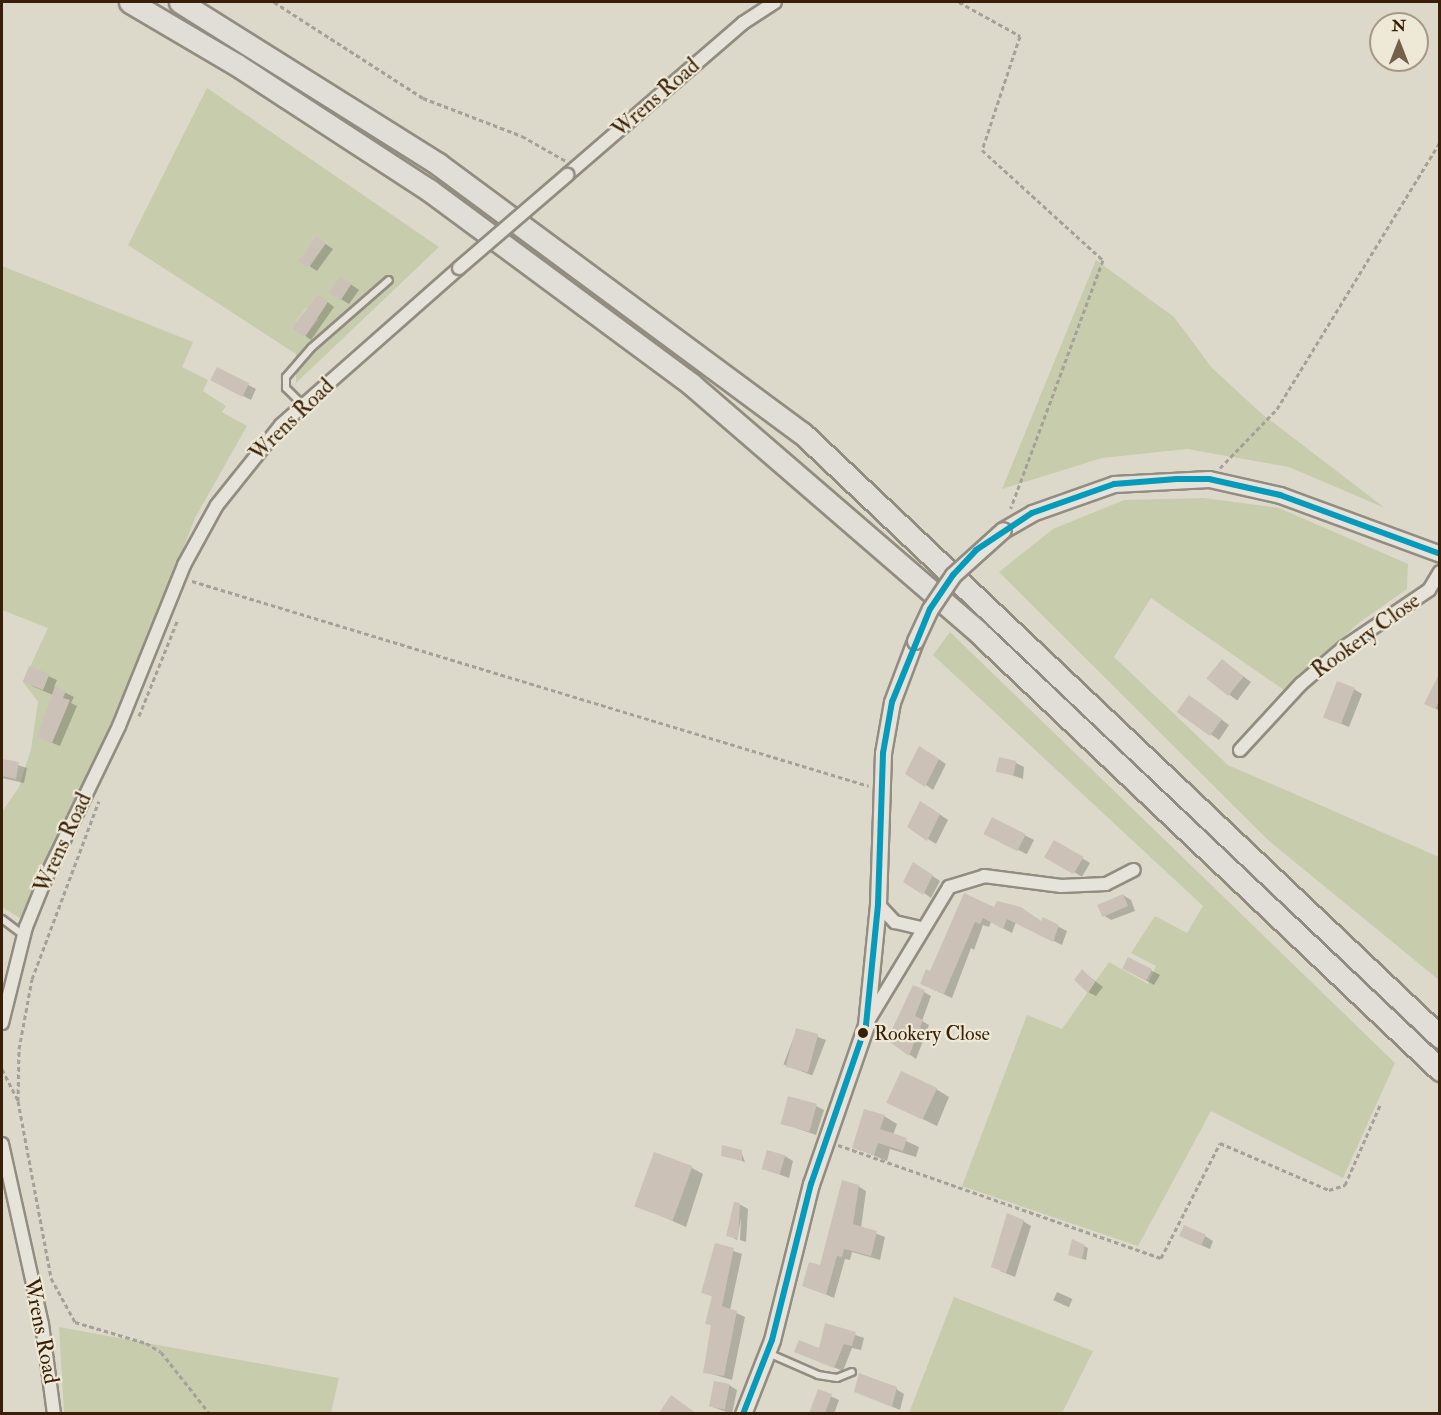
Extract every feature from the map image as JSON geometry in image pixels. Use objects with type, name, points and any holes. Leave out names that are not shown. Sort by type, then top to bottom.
[{"type":"highway","points":[[130,2],[237,65],[429,190],[691,384],[978,632],[1440,1070]]},
{"type":"highway","points":[[180,2],[438,164],[802,433],[1440,1037]]},
{"type":"street","name":"Wrens Road","points":[[2,1023],[24,936],[47,875],[119,726],[217,505],[240,472],[262,443],[303,405],[743,23],[775,2]]},
{"type":"street","points":[[866,1025],[878,904],[881,790],[891,702],[930,609],[953,575],[1003,530],[1032,513],[1114,484],[1209,479],[1280,495],[1440,554]]},
{"type":"street","name":"Rookery Close","points":[[1240,750],[1301,684],[1342,648],[1429,590],[1440,572]]},
{"type":"street","points":[[743,1413],[768,1352],[811,1184],[866,1025],[922,928],[949,887],[984,876],[1061,886],[1106,884],[1134,870]]},
{"type":"street","points":[[878,904],[895,922],[922,928]]},
{"type":"street","name":"Wrens Road","points":[[2,1144],[42,1324],[54,1413]]},
{"type":"lane","points":[[303,405],[286,388],[286,377],[311,348],[389,279]]},
{"type":"lane","points":[[2,919],[24,936]]},
{"type":"lane","points":[[768,1352],[818,1375],[837,1378],[852,1372]]},
{"type":"path","points":[[274,2],[423,98],[522,136],[577,166]]},
{"type":"path","points":[[959,2],[1020,36],[982,150],[1103,260],[1003,530]]},
{"type":"path","points":[[1209,479],[1277,409],[1440,142]]},
{"type":"path","points":[[187,591],[185,579],[881,790]]},
{"type":"path","points":[[138,717],[180,613]]},
{"type":"path","points":[[104,791],[32,979],[19,1049],[18,1101],[51,1278],[75,1322],[146,1343],[161,1352],[210,1413]]},
{"type":"path","points":[[2,1069],[18,1101]]},
{"type":"path","points":[[826,1141],[1161,1258],[1220,1143],[1329,1190],[1345,1185],[1381,1103]]},
{"type":"green space","points":[[207,88],[439,247],[296,383],[296,354],[128,245]],"holes":[[[316,236],[326,244],[309,268],[299,261]],[[306,308],[319,319],[304,338],[291,328]]]},
{"type":"green space","points":[[1096,260],[1174,317],[1212,368],[1262,414],[1385,508],[1289,467],[1187,449],[1102,458],[1002,489]]},
{"type":"green space","points":[[2,266],[193,342],[182,367],[208,380],[203,391],[226,406],[222,412],[247,426],[195,518],[140,658],[23,920],[2,907],[2,812],[19,787],[31,749],[38,702],[23,682],[48,628],[2,610]]},
{"type":"green space","points":[[1204,498],[1279,508],[1408,564],[1407,589],[1360,622],[1284,690],[1151,598],[1114,657],[1228,765],[1439,857],[1439,980],[1269,841],[999,572],[1053,529],[1124,500]]},
{"type":"green space","points":[[950,632],[1395,1063],[1343,1178],[1211,1111],[1138,1246],[962,1186],[1027,1015],[1062,1029],[1109,962],[1148,984],[1156,966],[1131,953],[1155,916],[1187,933],[1203,906],[933,655]]},
{"type":"green space","points":[[954,1297],[1093,1351],[1062,1413],[909,1413]]},
{"type":"green space","points":[[59,1327],[339,1378],[331,1413],[64,1413]]},
{"type":"building","points":[[316,236],[326,243],[308,268],[298,261]]},
{"type":"building","points":[[340,276],[352,284],[340,300],[329,293]]},
{"type":"building","points":[[318,295],[328,302],[304,338],[291,328]]},
{"type":"building","points":[[217,367],[249,383],[242,397],[210,380]]},
{"type":"building","points":[[1222,659],[1244,677],[1228,696],[1206,678]]},
{"type":"building","points":[[29,666],[49,674],[43,690],[23,682]]},
{"type":"building","points":[[1440,672],[1440,699],[1435,709],[1424,704]]},
{"type":"building","points":[[1337,681],[1355,688],[1341,724],[1323,717]]},
{"type":"building","points":[[55,686],[66,691],[63,698],[70,700],[52,743],[37,737]]},
{"type":"building","points":[[1189,695],[1222,719],[1210,736],[1177,712]]},
{"type":"building","points":[[919,746],[939,759],[925,787],[905,774]]},
{"type":"building","points":[[999,757],[1017,761],[1013,776],[996,772]]},
{"type":"building","points":[[2,759],[19,762],[16,779],[2,776]]},
{"type":"building","points":[[920,801],[940,814],[927,841],[907,827]]},
{"type":"building","points":[[992,817],[1026,834],[1017,851],[983,834]]},
{"type":"building","points":[[1054,840],[1083,857],[1073,874],[1044,857]]},
{"type":"building","points":[[913,862],[933,875],[923,895],[903,882]]},
{"type":"building","points":[[964,893],[994,907],[997,901],[1021,907],[1041,921],[1043,917],[1059,925],[1053,942],[1007,919],[1003,929],[983,918],[980,924],[975,922],[944,994],[920,984],[926,969],[930,971]]},
{"type":"building","points":[[1123,894],[1128,906],[1102,917],[1097,905]]},
{"type":"building","points":[[1128,957],[1152,969],[1146,981],[1122,969]]},
{"type":"building","points":[[1082,969],[1095,982],[1088,993],[1074,980]]},
{"type":"building","points":[[913,985],[925,990],[915,1016],[923,1020],[909,1056],[887,1040]]},
{"type":"building","points":[[796,1028],[818,1034],[808,1073],[786,1067]]},
{"type":"building","points":[[901,1071],[937,1088],[922,1120],[886,1103]]},
{"type":"building","points":[[788,1096],[817,1104],[809,1132],[780,1124]]},
{"type":"building","points":[[864,1109],[885,1115],[880,1129],[907,1138],[903,1151],[878,1143],[874,1155],[852,1148]]},
{"type":"building","points":[[722,1145],[742,1150],[742,1161],[721,1156]]},
{"type":"building","points":[[767,1150],[785,1155],[780,1174],[761,1169]]},
{"type":"building","points":[[654,1152],[693,1166],[673,1221],[634,1207]]},
{"type":"building","points":[[842,1180],[859,1185],[853,1224],[877,1231],[871,1256],[844,1249],[842,1257],[837,1256],[826,1295],[802,1286],[809,1262],[820,1265]]},
{"type":"building","points":[[734,1202],[740,1203],[738,1239],[726,1236]]},
{"type":"building","points":[[1007,1213],[1024,1220],[1006,1273],[991,1267]]},
{"type":"building","points":[[1184,1225],[1206,1235],[1201,1246],[1179,1236]]},
{"type":"building","points":[[1072,1239],[1085,1245],[1082,1259],[1068,1255]]},
{"type":"building","points":[[715,1243],[734,1248],[722,1306],[737,1311],[724,1376],[703,1373],[711,1325],[705,1324],[712,1296],[701,1293]]},
{"type":"building","points":[[825,1323],[856,1332],[852,1346],[844,1344],[834,1368],[794,1352],[799,1340],[819,1348]]},
{"type":"building","points":[[859,1373],[897,1387],[892,1407],[854,1392]]},
{"type":"building","points":[[714,1381],[730,1384],[725,1410],[709,1407]]},
{"type":"building","points":[[818,1389],[832,1394],[825,1413],[809,1413]]},
{"type":"building","points":[[671,1395],[696,1413],[659,1413]]},
{"type":"transit line","points":[[743,1414],[772,1340],[811,1184],[866,1025],[878,904],[883,753],[892,702],[930,609],[953,575],[976,550],[1032,513],[1114,484],[1177,479],[1209,479],[1280,495],[1440,554]]},
{"type":"place","name":"Rookery Close","points":[[863,1033]]}]
